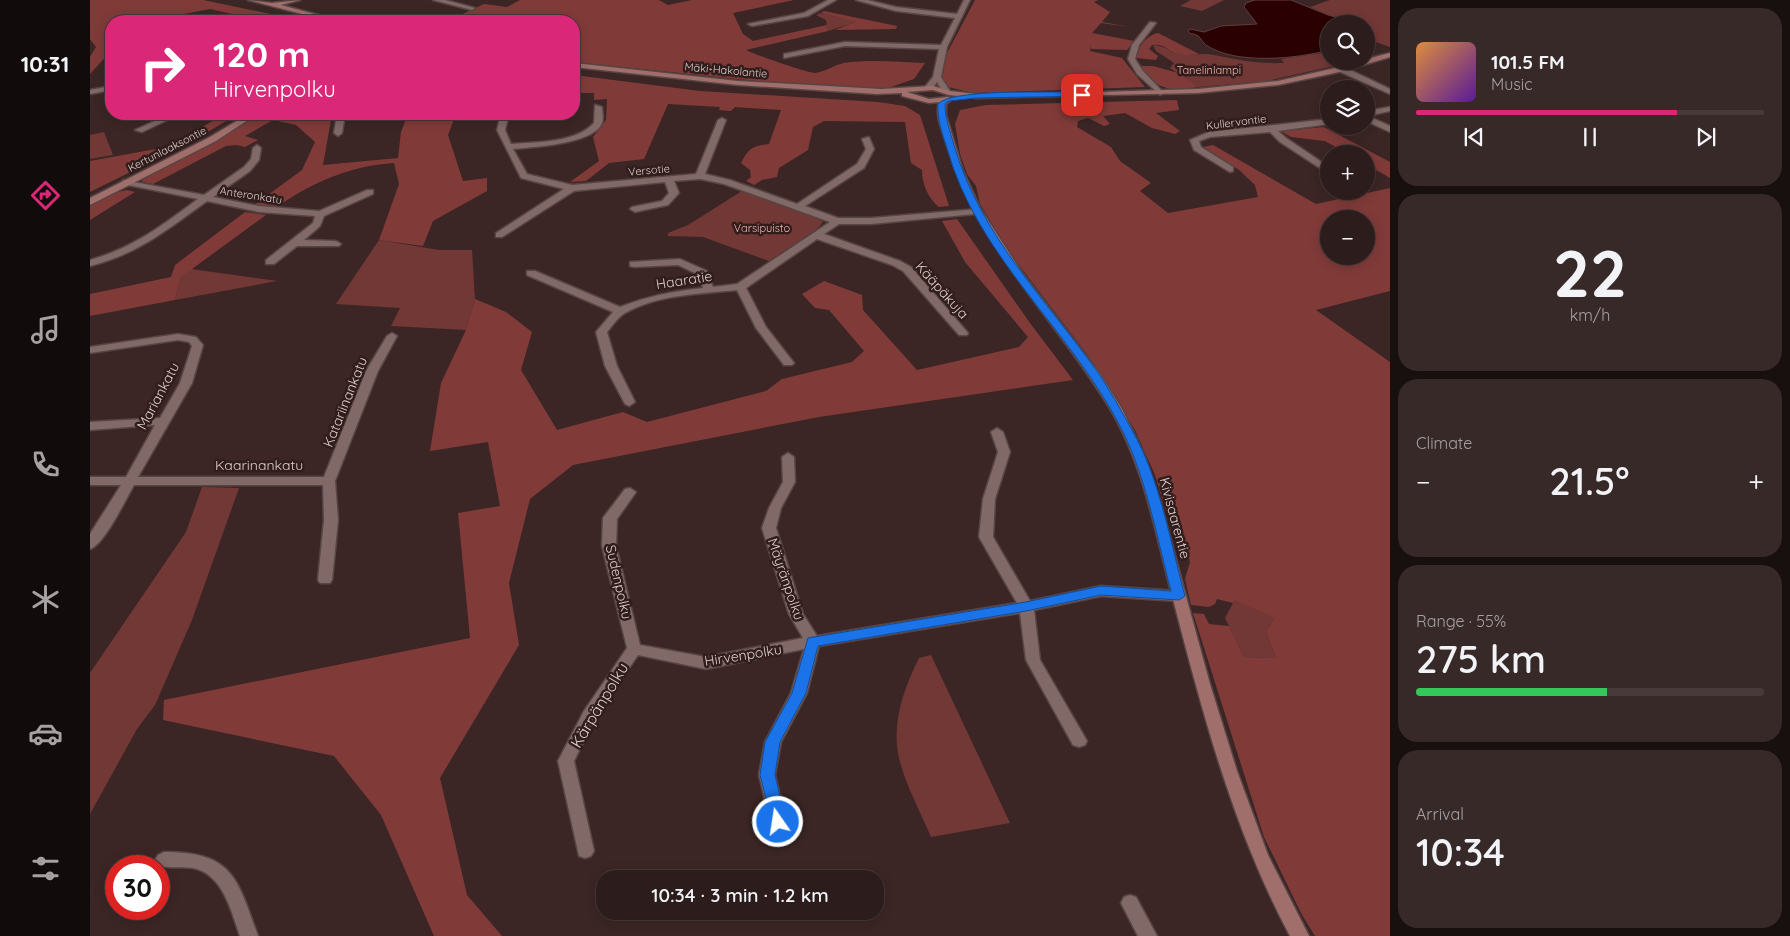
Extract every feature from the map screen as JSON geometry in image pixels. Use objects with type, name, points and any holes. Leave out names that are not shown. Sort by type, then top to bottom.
[{"type":"street","points":[[250,0],[309,15]]},
{"type":"street","points":[[440,0],[472,8]]},
{"type":"street","points":[[752,24],[806,15],[832,0]]},
{"type":"street","points":[[859,0],[896,9],[959,16]]},
{"type":"street","points":[[941,114],[919,97],[917,92],[925,88],[936,77],[943,47],[967,0]]},
{"type":"street","points":[[268,6],[295,1]]},
{"type":"street","points":[[286,10],[295,1]]},
{"type":"street","points":[[1152,23],[1131,50],[1130,56],[1132,63],[1160,93]]},
{"type":"street","points":[[787,56],[845,44],[943,47]]},
{"type":"street","points":[[1375,60],[1390,56]]},
{"type":"street","name":"Mäki-Hakolantie","points":[[580,66],[730,82],[877,92],[919,97],[946,96]]},
{"type":"street","points":[[936,77],[946,96],[1160,93],[1254,86],[1337,70]]},
{"type":"street","points":[[1344,70],[1390,92]]},
{"type":"street","name":"Mäki-Hakolantie","points":[[877,92],[925,88],[946,96]]},
{"type":"street","points":[[90,92],[105,89]]},
{"type":"street","name":"Kivisaarentie","points":[[946,96],[941,106],[941,114],[957,170],[975,211],[1000,251],[1097,379],[1116,409],[1131,439],[1147,478],[1227,766],[1252,838],[1300,936]]},
{"type":"street","points":[[508,147],[575,138],[591,131],[598,122],[598,107]]},
{"type":"street","points":[[1375,112],[1390,108]]},
{"type":"street","points":[[139,130],[162,120]]},
{"type":"street","name":"Kertunlaaksontie","points":[[90,202],[213,139],[243,120]]},
{"type":"street","points":[[338,133],[340,120]]},
{"type":"street","name":"Versotie","points":[[504,120],[501,130],[524,176],[572,188],[700,176],[727,182],[837,221]]},
{"type":"street","points":[[700,176],[722,120]]},
{"type":"street","name":"Kullervontie","points":[[1230,169],[1197,148],[1194,140],[1209,135],[1320,122]]},
{"type":"street","points":[[1375,122],[1390,129]]},
{"type":"street","points":[[1272,129],[1290,146],[1320,165]]},
{"type":"street","points":[[799,206],[861,166],[870,149],[866,139]]},
{"type":"street","points":[[90,263],[137,246],[247,169],[255,160],[257,148]]},
{"type":"street","points":[[635,209],[665,203],[674,193],[669,180]]},
{"type":"street","name":"Anteronkatu","points":[[126,182],[260,209],[320,214],[370,192]]},
{"type":"street","points":[[499,235],[537,208],[572,188]]},
{"type":"street","points":[[788,362],[761,328],[740,287],[837,221],[871,221],[975,211]]},
{"type":"street","points":[[270,262],[317,224],[320,214]]},
{"type":"street","name":"Kääpäkuja","points":[[816,235],[896,263],[907,269],[963,333]]},
{"type":"street","points":[[295,243],[336,244]]},
{"type":"street","points":[[634,264],[680,262],[703,273],[709,289]]},
{"type":"street","points":[[531,273],[620,311]]},
{"type":"street","name":"Haaratie","points":[[629,402],[611,366],[602,332],[620,311],[647,300],[672,294],[740,287]]},
{"type":"street","name":"Katariinankatu","points":[[330,480],[372,371],[392,336]]},
{"type":"street","name":"Mariankatu","points":[[90,350],[178,337],[192,339],[198,345],[197,353],[182,390],[115,507],[90,544]]},
{"type":"street","points":[[90,426],[163,421]]},
{"type":"street","points":[[998,432],[1004,452],[989,499],[986,537],[1026,607],[1033,660],[1079,741]]},
{"type":"street","name":"Mäyränpolku","points":[[788,457],[789,482],[776,508],[769,528],[796,614],[813,642]]},
{"type":"street","name":"Kaarinankatu","points":[[90,481],[130,479],[330,480]]},
{"type":"street","points":[[326,580],[331,520],[330,480]]},
{"type":"street","name":"Sudenpolku","points":[[630,492],[610,518],[609,546],[634,649]]},
{"type":"street","name":"Hirvenpolku","points":[[634,649],[706,663],[813,642],[1026,607],[1101,591],[1179,596]]},
{"type":"street","points":[[778,822],[767,775],[772,742],[799,693],[813,642]]},
{"type":"street","name":"Kärpänpolku","points":[[585,851],[566,761],[589,715],[634,649]]},
{"type":"street","points":[[170,860],[193,860],[211,866],[224,877],[232,891],[249,936]]},
{"type":"street","points":[[1130,903],[1148,936]]},
{"type":"green space","points":[[1191,0],[1224,0],[1202,11],[1180,6]]},
{"type":"green space","points":[[1330,0],[1390,0],[1390,47],[1375,42],[1375,15],[1329,15],[1310,7]]},
{"type":"green space","points":[[821,13],[856,22],[828,31],[826,20],[816,15]]},
{"type":"green space","name":"Tanelinlampi","points":[[1153,45],[1161,46],[1182,55],[1210,54],[1240,60],[1274,63],[1284,63],[1281,59],[1320,53],[1320,69],[1267,81],[1198,87],[1170,68],[1174,63],[1156,51]]},
{"type":"green space","points":[[104,132],[113,155],[90,159],[90,135]]},
{"type":"green space","name":"Varsipuisto","points":[[742,191],[818,217],[823,222],[817,229],[769,261],[703,237],[668,236],[668,233],[688,225]]},
{"type":"green space","points":[[379,240],[439,250],[472,250],[475,299],[466,330],[391,326],[400,308],[336,304]]},
{"type":"green space","points":[[191,269],[277,281],[175,300],[181,277]]},
{"type":"green space","points":[[202,487],[239,488],[192,620],[155,705],[137,729],[90,814],[90,673],[186,532]]},
{"type":"green space","points":[[1242,586],[1284,605],[1266,631],[1276,658],[1244,657],[1225,618]]},
{"type":"green space","points":[[931,655],[1010,823],[931,837],[902,768],[897,745],[897,732],[900,706],[919,658]]},
{"type":"shaded area","points":[[90,0],[203,0],[275,15],[229,15],[232,14],[210,9],[179,15],[105,15],[105,58],[90,74],[90,57],[96,47],[90,39]]},
{"type":"shaded area","points":[[520,0],[659,0],[668,5],[692,0],[794,0],[733,13],[743,34],[753,41],[827,25],[828,31],[746,50],[780,63],[815,73],[844,63],[864,61],[925,63],[914,79],[885,89],[766,82],[580,63],[580,15],[461,15],[484,4],[507,7]]},
{"type":"shaded area","points":[[975,0],[1098,0],[1094,2],[1110,12],[1102,22],[1130,27],[1101,23],[1092,33],[1134,41],[1127,50],[1091,49],[1091,45],[1090,51],[1122,58],[1145,87],[973,93],[948,87],[942,79],[946,55]]},
{"type":"shaded area","name":"Tanelinlampi","points":[[1255,0],[1291,0],[1328,15],[1320,15],[1320,52],[1283,58],[1249,58],[1218,51],[1206,45],[1197,35],[1188,32],[1190,29],[1204,32],[1221,26],[1257,24],[1244,7],[1246,3]]},
{"type":"shaded area","points":[[824,11],[897,26],[896,29],[835,30],[855,22],[821,13]]},
{"type":"shaded area","points":[[1158,33],[1199,54],[1180,55],[1163,46],[1152,45],[1149,49],[1158,56],[1156,60],[1136,58],[1143,42],[1150,36]]},
{"type":"shaded area","points":[[1139,66],[1153,66],[1178,73],[1198,87],[1172,89],[1158,85]]},
{"type":"shaded area","points":[[580,76],[700,91],[878,102],[905,106],[920,115],[949,206],[939,207],[935,203],[926,190],[922,170],[911,163],[905,122],[824,121],[813,127],[808,150],[779,168],[777,177],[762,180],[754,185],[746,181],[751,177],[750,170],[741,163],[746,154],[752,149],[769,144],[781,110],[735,107],[731,111],[719,110],[720,107],[668,104],[644,159],[609,163],[586,181],[570,182],[599,161],[593,137],[606,120],[607,99],[594,100],[594,93],[580,93]]},
{"type":"shaded area","points":[[1177,100],[1179,110],[1156,113],[1180,131],[1175,134],[1152,128],[1125,113],[1103,116],[1110,124],[1104,126],[1088,118],[1078,121],[1077,127],[1111,147],[1120,161],[1151,183],[1140,191],[1168,213],[1258,197],[1255,185],[1239,170],[1203,147],[1213,145],[1316,204],[1334,200],[1375,200],[1375,191],[1390,188],[1390,291],[1316,310],[1390,362],[1390,936],[1315,936],[1302,915],[1264,837],[1193,613],[1204,614],[1209,624],[1229,626],[1244,657],[1276,658],[1266,631],[1275,618],[1235,600],[1233,603],[1217,599],[1215,604],[1209,607],[1191,605],[1185,579],[1190,562],[1182,533],[1166,512],[1155,475],[1135,430],[1089,357],[1009,252],[980,204],[976,186],[967,174],[960,154],[955,124],[960,110],[986,105]]},
{"type":"shaded area","points":[[214,120],[228,120],[189,143],[90,192],[90,161],[167,147]]},
{"type":"shaded area","points":[[250,120],[273,120],[245,136],[258,140],[245,147],[236,145],[226,146],[153,184],[143,182],[141,179],[213,143]]},
{"type":"shaded area","points":[[273,120],[331,120],[323,165],[398,158],[401,132],[406,120],[454,120],[448,135],[463,181],[487,178],[487,191],[433,221],[423,246],[379,240],[399,184],[394,163],[361,168],[331,177],[275,208],[253,206],[302,170],[315,142],[296,125]]},
{"type":"shaded area","points":[[1320,127],[1320,135],[1339,135],[1358,145],[1332,145],[1325,141],[1291,137],[1281,131]]},
{"type":"shaded area","points":[[1375,154],[1390,162],[1390,178],[1375,169]]},
{"type":"shaded area","points":[[127,190],[135,192],[90,220],[90,205],[118,192]]},
{"type":"shaded area","points":[[245,212],[266,215],[181,277],[175,300],[90,316],[90,294],[171,277],[175,265]]},
{"type":"shaded area","points":[[957,219],[1030,323],[1073,380],[819,417],[573,465],[530,499],[509,583],[519,645],[440,778],[467,895],[502,936],[434,936],[381,815],[334,756],[163,720],[164,700],[470,638],[458,513],[500,506],[488,442],[430,451],[441,383],[466,330],[475,299],[506,312],[532,332],[521,370],[557,430],[623,412],[647,422],[766,391],[782,379],[852,362],[864,351],[829,310],[815,308],[802,294],[824,281],[862,295],[863,310],[917,370],[1019,347],[1028,337],[965,262],[942,221]]},
{"type":"route","points":[[778,822],[767,775],[772,742],[799,693],[813,642],[1026,607],[1101,591],[1159,593],[1179,596],[1160,520],[1147,478],[1128,432],[1097,379],[986,230],[975,211],[957,170],[941,114],[941,106],[944,100],[947,99],[976,96],[1082,95]]}]
